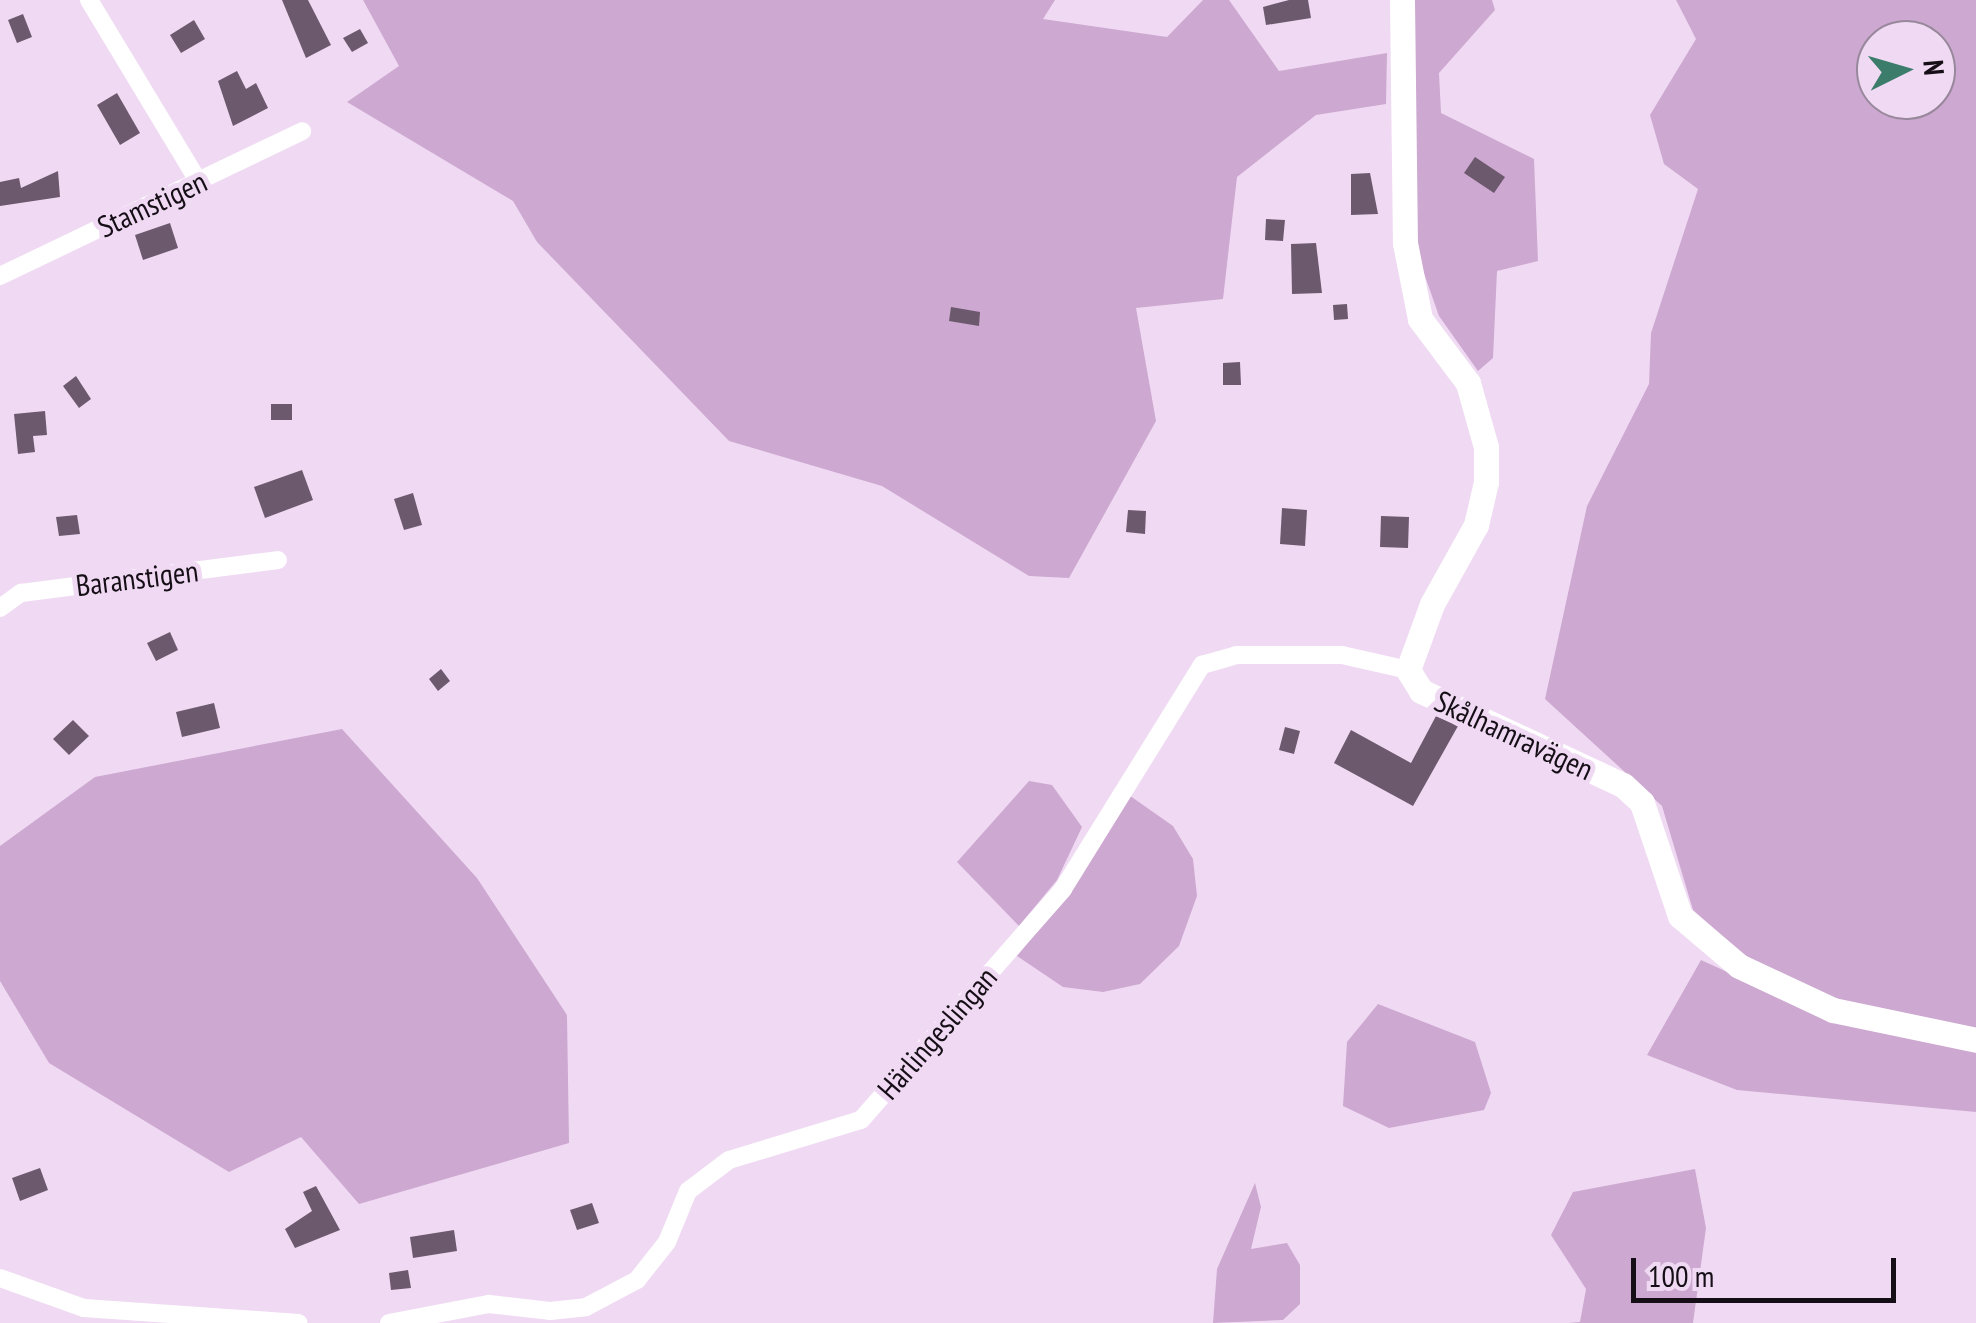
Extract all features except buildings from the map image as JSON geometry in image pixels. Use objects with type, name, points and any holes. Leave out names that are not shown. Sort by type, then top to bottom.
[{"type":"street","points":[[89,0],[199,182]]},
{"type":"street","name":"Skålhamravägen","points":[[1402,0],[1406,244],[1420,318],[1468,383],[1486,464],[1476,525],[1432,604],[1408,670],[1421,691],[1632,794],[1659,837],[1668,892],[1680,916],[1739,966],[1833,1010],[1976,1040]]},
{"type":"street","name":"Stamstigen","points":[[0,276],[302,131]]},
{"type":"street","name":"Baranstigen","points":[[0,608],[21,593],[278,560]]},
{"type":"street","name":"Härlingeslingan","points":[[389,1323],[489,1304],[550,1311],[586,1306],[637,1280],[667,1242],[688,1191],[728,1160],[862,1120],[1063,888],[1202,666],[1236,655],[1342,655],[1408,670]]},
{"type":"street","points":[[0,1278],[84,1308],[298,1323]]},
{"type":"shaded area","points":[[363,0],[1055,0],[1043,19],[1167,37],[1203,0],[1229,0],[1279,71],[1387,53],[1386,104],[1316,115],[1237,177],[1223,299],[1136,308],[1156,421],[1069,578],[1029,576],[882,486],[729,441],[537,242],[513,201],[347,102],[399,66]]},
{"type":"shaded area","points":[[1413,0],[1492,0],[1495,10],[1439,73],[1441,113],[1534,159],[1538,261],[1497,271],[1493,358],[1478,371],[1439,316],[1413,242]]},
{"type":"shaded area","points":[[1676,0],[1976,0],[1976,1028],[1842,1003],[1745,956],[1693,910],[1662,806],[1545,699],[1587,506],[1649,384],[1651,333],[1698,189],[1664,164],[1650,115],[1696,39]]},
{"type":"shaded area","points":[[342,729],[477,878],[567,1015],[569,1143],[359,1204],[301,1137],[229,1172],[49,1063],[0,981],[0,846],[95,777]]},
{"type":"shaded area","points":[[1029,781],[1052,785],[1082,827],[1057,880],[1019,926],[957,862]]},
{"type":"shaded area","points":[[1126,793],[1173,826],[1193,859],[1197,896],[1179,946],[1140,984],[1103,992],[1063,987],[1017,956],[1069,892]]},
{"type":"shaded area","points":[[1701,960],[1833,1020],[1976,1049],[1976,1112],[1737,1090],[1647,1055]]},
{"type":"shaded area","points":[[1378,1004],[1475,1042],[1491,1093],[1484,1110],[1389,1128],[1343,1106],[1347,1042]]},
{"type":"shaded area","points":[[1695,1169],[1706,1228],[1693,1323],[1568,1323],[1580,1322],[1586,1289],[1551,1235],[1573,1192]]},
{"type":"shaded area","points":[[1255,1183],[1261,1207],[1251,1249],[1287,1243],[1300,1265],[1300,1304],[1283,1320],[1213,1323],[1217,1269]]}]
